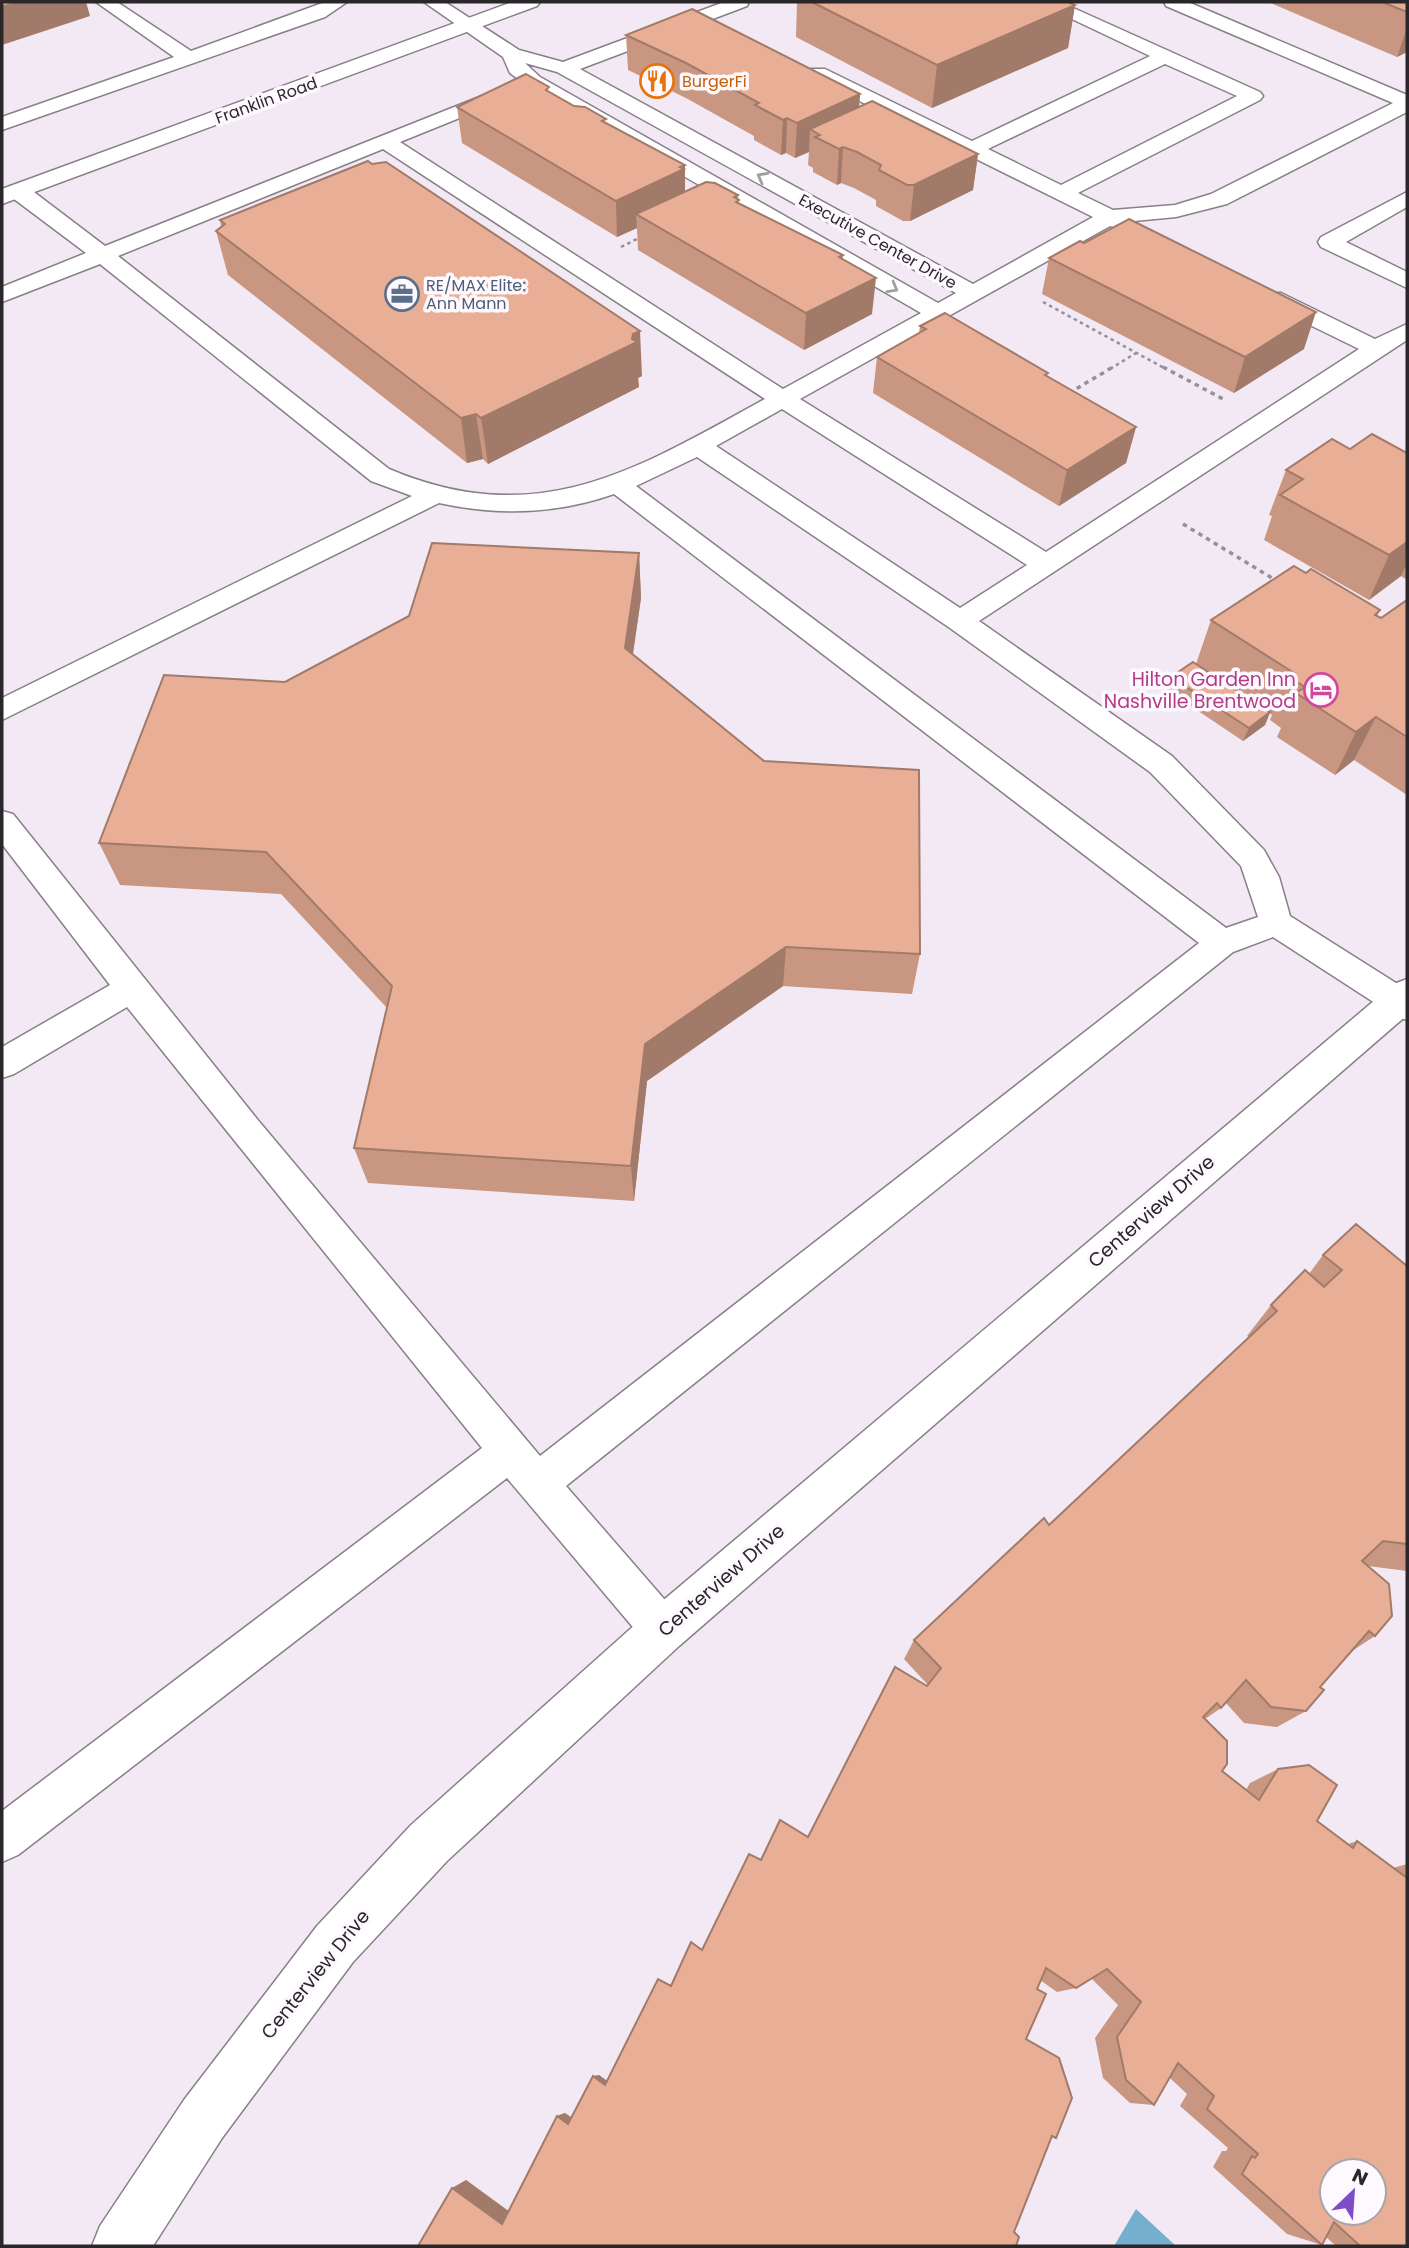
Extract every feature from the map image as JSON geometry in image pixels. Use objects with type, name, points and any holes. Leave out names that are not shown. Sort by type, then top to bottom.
[{"type":"street","name":"Franklin Road","points":[[10,194],[530,2]]},
{"type":"street","name":"Centerview Drive","points":[[120,2246],[203,2119],[335,1944],[429,1843],[663,1630],[1404,1001]]},
{"type":"lane","points":[[105,2],[188,58]]},
{"type":"lane","points":[[2,124],[318,13],[338,2]]},
{"type":"lane","name":"Executive Center Drive","points":[[433,2],[467,25],[520,68],[936,312],[972,292]]},
{"type":"lane","points":[[564,68],[740,2]]},
{"type":"lane","points":[[1045,2],[1254,96],[1061,193]]},
{"type":"lane","points":[[1173,2],[1407,103]]},
{"type":"lane","points":[[702,16],[727,29]]},
{"type":"lane","points":[[972,149],[1166,56]]},
{"type":"lane","name":"Executive Center Drive","points":[[520,68],[542,60],[564,68],[972,292]]},
{"type":"lane","points":[[802,66],[1146,235]]},
{"type":"lane","points":[[2,295],[384,141],[520,68]]},
{"type":"lane","points":[[972,292],[1110,217],[1176,211],[1219,199],[1407,103]]},
{"type":"lane","points":[[384,141],[782,399],[1047,565]]},
{"type":"lane","points":[[10,194],[104,255],[380,475],[398,484],[476,501],[541,502],[593,493],[618,485],[698,446],[936,312]]},
{"type":"lane","points":[[1407,198],[1329,242],[1407,281]]},
{"type":"lane","points":[[1255,289],[1376,348]]},
{"type":"lane","points":[[960,621],[1376,348],[1407,331]]},
{"type":"lane","points":[[698,446],[960,621],[1161,764],[1253,858],[1263,877],[1276,923],[1404,1001]]},
{"type":"lane","points":[[618,485],[1222,943]]},
{"type":"lane","points":[[2,710],[437,494]]},
{"type":"lane","points":[[2,822],[131,989],[509,1452],[663,1630]]},
{"type":"lane","points":[[537,1484],[1222,943],[1276,923]]},
{"type":"lane","points":[[2,1065],[131,989]]},
{"type":"lane","points":[[2,1839],[509,1452]]},
{"type":"path","points":[[999,278],[1264,421]]},
{"type":"path","points":[[1060,398],[1137,352]]},
{"type":"path","points":[[1144,501],[1284,586]]},
{"type":"water","points":[[1136,2209],[1176,2246],[1114,2246]]},
{"type":"building","points":[[2,2],[17,2],[2,7]]},
{"type":"building","points":[[812,2],[1068,2],[1075,5],[937,65]]},
{"type":"building","points":[[1382,2],[1407,2],[1407,12]]},
{"type":"building","points":[[692,9],[860,94],[797,123],[787,118],[783,120],[755,105],[759,103],[686,63],[626,35]]},
{"type":"building","points":[[526,74],[549,87],[546,90],[574,106],[585,107],[606,119],[602,121],[685,165],[680,167],[684,169],[616,201],[457,107]]},
{"type":"building","points":[[872,101],[978,154],[914,185],[907,185],[879,170],[881,165],[857,152],[843,147],[839,149],[815,137],[820,135],[810,129]]},
{"type":"building","points":[[368,161],[372,164],[386,162],[640,331],[633,334],[632,339],[637,342],[481,418],[476,414],[461,418],[216,231],[225,224],[220,220]]},
{"type":"building","points":[[706,182],[715,183],[738,195],[734,197],[739,200],[736,202],[843,255],[839,257],[876,278],[806,313],[636,214]]},
{"type":"building","points":[[1129,219],[1316,312],[1245,357],[1049,258]]},
{"type":"building","points":[[945,313],[1136,427],[1067,470],[877,357],[926,329],[920,326]]},
{"type":"building","points":[[1372,434],[1407,453],[1407,542],[1389,555],[1280,495],[1303,479],[1286,470],[1332,439],[1350,449]]},
{"type":"building","points":[[432,543],[639,553],[625,648],[764,761],[919,770],[920,954],[786,947],[645,1044],[631,1166],[354,1148],[392,986],[266,852],[99,843],[164,675],[285,682],[409,616]]},
{"type":"building","points":[[1294,566],[1306,573],[1311,569],[1380,610],[1375,615],[1381,618],[1407,600],[1407,737],[1376,717],[1356,732],[1296,693],[1305,687],[1289,677],[1294,673],[1211,620]]},
{"type":"building","points":[[1193,662],[1270,712],[1249,728],[1171,677]]},
{"type":"building","points":[[1356,1224],[1407,1266],[1407,1544],[1383,1541],[1362,1561],[1389,1584],[1392,1616],[1375,1636],[1369,1631],[1320,1687],[1324,1690],[1306,1711],[1271,1707],[1246,1680],[1221,1708],[1217,1703],[1203,1717],[1227,1741],[1227,1764],[1222,1771],[1259,1800],[1278,1769],[1309,1765],[1337,1785],[1317,1821],[1353,1848],[1357,1841],[1407,1878],[1407,2246],[1360,2246],[1339,2227],[1388,2227],[1388,2157],[1318,2157],[1318,2227],[1331,2227],[1322,2245],[1242,2174],[1252,2156],[1255,2158],[1258,2154],[1207,2109],[1214,2096],[1178,2063],[1154,2105],[1126,2080],[1117,2037],[1141,2002],[1107,1969],[1076,1988],[1046,1968],[1037,1989],[1046,1994],[1026,2039],[1059,2058],[1072,2098],[1056,2138],[1052,2136],[1014,2232],[1019,2237],[1016,2246],[418,2246],[452,2188],[502,2224],[557,2116],[568,2124],[593,2076],[605,2085],[658,1979],[671,1986],[691,1942],[702,1950],[749,1854],[761,1860],[780,1820],[808,1837],[895,1667],[927,1686],[941,1668],[914,1640],[1044,1518],[1049,1525],[1277,1311],[1271,1305],[1305,1270],[1324,1287],[1342,1270],[1323,1255]]},
{"type":"place","name":"BurgerFi","points":[[657,81]]},
{"type":"place","name":"RE/MAX Elite: Ann Mann","points":[[402,294]]},
{"type":"place","name":"Hilton Garden Inn Nashville Brentwood","points":[[1321,690]]}]
